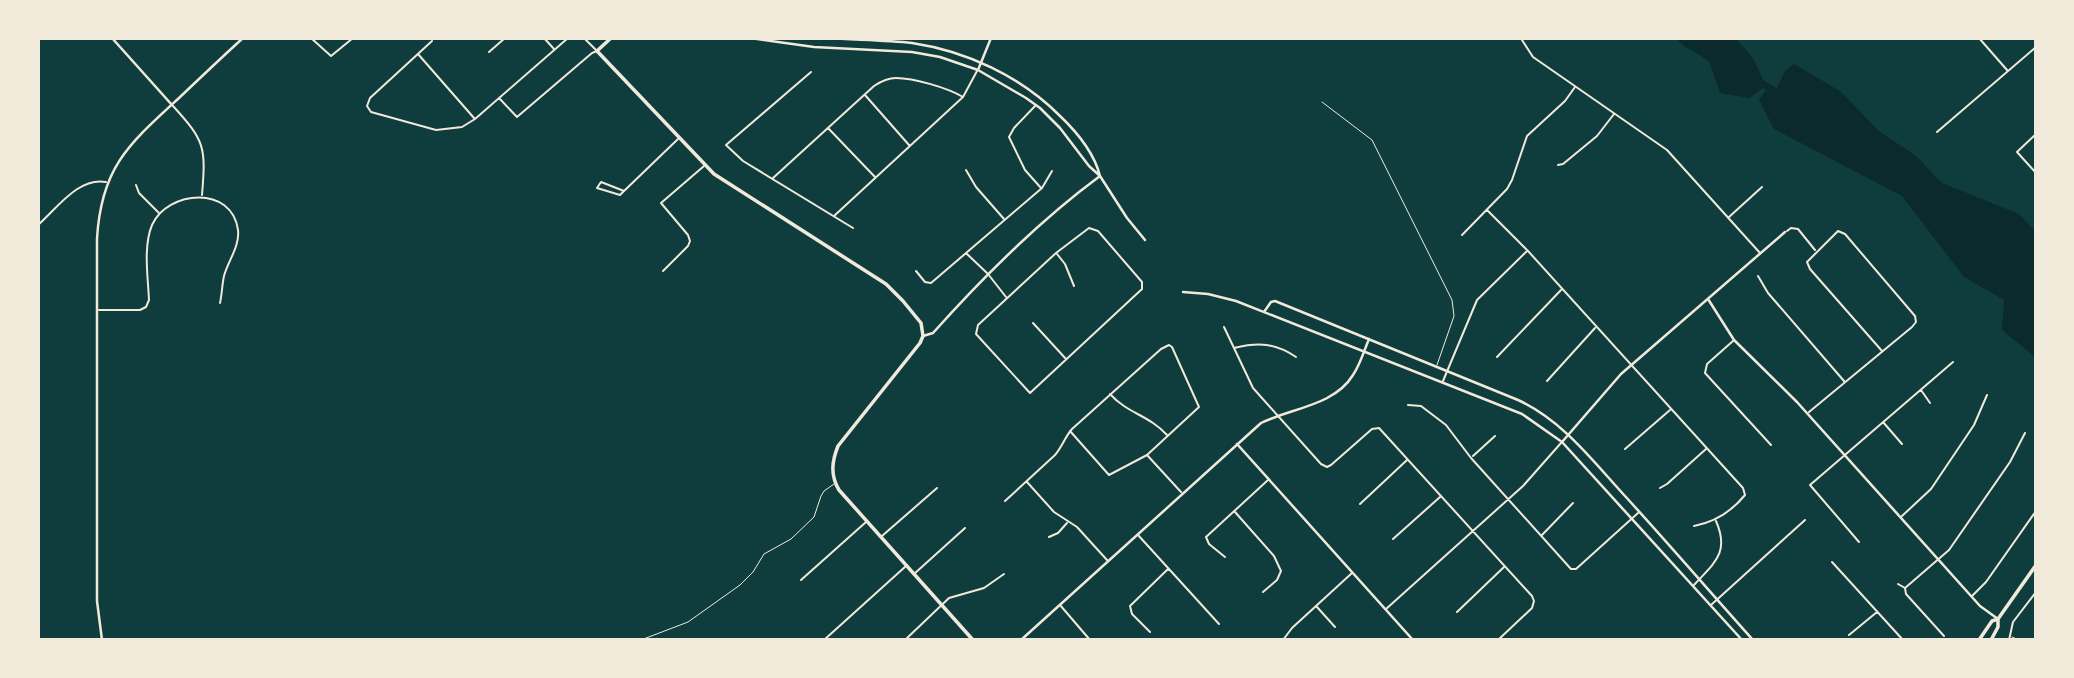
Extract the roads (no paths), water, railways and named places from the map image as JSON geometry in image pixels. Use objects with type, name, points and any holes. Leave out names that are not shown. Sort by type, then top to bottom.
[{"type":"main road","points":[[611,38],[597,51],[705,165],[729,186],[886,284],[921,323],[923,336],[920,343],[838,446],[832,465],[835,484],[973,639]]},
{"type":"main road","points":[[1991,639],[1998,627],[1998,619],[2035,565]]},
{"type":"main road","points":[[1979,639],[1992,621],[1998,619]]},
{"type":"street","points":[[111,38],[201,141],[204,163],[202,196]]},
{"type":"street","points":[[102,639],[97,601],[98,215],[107,182],[129,146],[243,38]]},
{"type":"street","points":[[311,38],[331,56],[353,38]]},
{"type":"street","points":[[544,38],[555,50]]},
{"type":"street","points":[[432,41],[370,98],[367,106],[371,112],[436,130],[462,127],[475,119],[568,38]]},
{"type":"street","points":[[499,97],[517,117],[597,51],[583,38]]},
{"type":"street","points":[[750,38],[800,45],[912,52],[940,57],[978,71],[1036,106],[1060,128],[1100,176],[1127,218],[1146,240]]},
{"type":"street","points":[[800,38],[800,45]]},
{"type":"street","points":[[827,38],[912,43],[942,49],[981,63],[1016,81],[1045,101],[1087,147],[1096,161],[1100,176]]},
{"type":"street","points":[[834,216],[963,97],[978,71],[991,38]]},
{"type":"street","points":[[1979,38],[2007,71]]},
{"type":"street","points":[[489,52],[503,39]]},
{"type":"street","points":[[1522,40],[1533,57],[1667,150],[1760,253]]},
{"type":"street","points":[[1937,132],[2035,47]]},
{"type":"street","points":[[418,54],[475,119]]},
{"type":"street","points":[[811,72],[726,145],[743,161],[853,228]]},
{"type":"street","points":[[773,178],[878,83],[895,78],[952,90],[963,97]]},
{"type":"street","points":[[1462,235],[1513,180],[1527,136],[1565,101],[1575,86]]},
{"type":"street","points":[[865,95],[910,146]]},
{"type":"street","points":[[1036,106],[1014,128],[1009,137],[1025,170],[1042,188]]},
{"type":"street","points":[[1559,164],[1563,164],[1597,136],[1614,113]]},
{"type":"street","points":[[828,128],[875,178]]},
{"type":"street","points":[[2035,134],[2017,152],[2035,173]]},
{"type":"street","points":[[624,191],[601,183],[597,188],[618,195],[624,191],[678,138]]},
{"type":"street","points":[[663,271],[690,241],[661,203],[705,165]]},
{"type":"street","points":[[965,170],[1005,220]]},
{"type":"street","points":[[916,271],[925,282],[931,284],[1042,188],[1052,172]]},
{"type":"street","points":[[923,336],[933,333],[988,274],[1100,176]]},
{"type":"street","points":[[38,225],[82,184],[94,180],[107,182]]},
{"type":"street","points":[[136,185],[139,193],[160,214]]},
{"type":"street","points":[[1729,218],[1762,187]]},
{"type":"street","points":[[98,310],[140,310],[147,306],[148,243],[153,223],[160,214],[177,202],[202,196],[220,202],[236,223],[239,232],[237,245],[224,278],[220,303]]},
{"type":"street","points":[[1487,210],[1528,251],[1743,488],[1745,495],[1733,508],[1715,520],[1694,526]]},
{"type":"street","points":[[1386,609],[1509,500],[1631,365],[1785,232],[1791,228],[1798,229],[1816,251]]},
{"type":"street","points":[[1089,229],[1098,231],[1142,282],[1139,294],[1030,393],[976,334],[978,325],[1007,298],[1056,254],[1089,229]]},
{"type":"street","points":[[1808,414],[1912,327],[1916,322],[1915,317],[1845,234],[1838,231],[1807,260],[1810,268],[1882,351]]},
{"type":"street","points":[[1443,381],[1477,300],[1528,251]]},
{"type":"street","points":[[966,253],[988,274],[1007,298]]},
{"type":"street","points":[[1056,254],[1065,264],[1074,286]]},
{"type":"street","points":[[1758,276],[1768,293],[1845,382]]},
{"type":"street","points":[[1497,357],[1562,289]]},
{"type":"street","points":[[1183,292],[1208,294],[1264,312],[1522,414],[1562,442],[1742,639]]},
{"type":"street","points":[[1708,299],[1734,340],[1808,414],[1972,596],[1998,619]]},
{"type":"street","points":[[1264,312],[1266,306],[1275,301],[1533,407],[1569,435],[1753,639]]},
{"type":"street","points":[[1033,323],[1067,360]]},
{"type":"street","points":[[1224,327],[1253,388],[1321,464],[1327,467],[1375,427],[1382,431],[1532,596],[1534,605],[1498,639]]},
{"type":"street","points":[[1547,381],[1596,327]]},
{"type":"street","points":[[1021,639],[1261,423],[1335,395],[1353,376],[1369,339]]},
{"type":"street","points":[[1734,340],[1707,364],[1705,373],[1771,445]]},
{"type":"street","points":[[1233,348],[1266,344],[1281,348],[1296,357]]},
{"type":"street","points":[[1005,501],[1055,455],[1070,431],[1161,349],[1169,345],[1199,407],[1147,455],[1109,475],[1070,431]]},
{"type":"street","points":[[1859,542],[1810,485],[1953,362]]},
{"type":"street","points":[[1921,390],[1930,403]]},
{"type":"street","points":[[1110,394],[1122,406],[1154,421],[1168,436]]},
{"type":"street","points":[[1901,517],[1931,489],[1974,425],[1987,395]]},
{"type":"street","points":[[1408,405],[1421,406],[1446,425],[1471,458],[1567,566],[1573,569],[1640,512]]},
{"type":"street","points":[[1625,449],[1671,409]]},
{"type":"street","points":[[1883,422],[1902,444]]},
{"type":"street","points":[[1905,588],[1949,550],[2010,462],[2025,433]]},
{"type":"street","points":[[1471,458],[1495,436]]},
{"type":"street","points":[[1237,444],[1413,639]]},
{"type":"street","points":[[1660,488],[1707,449]]},
{"type":"street","points":[[1147,455],[1182,493]]},
{"type":"street","points":[[1360,504],[1408,460]]},
{"type":"street","points":[[1225,557],[1209,544],[1206,537],[1269,479]]},
{"type":"street","points":[[1027,482],[1054,512],[1077,527],[1108,561]]},
{"type":"street","points":[[881,537],[937,488]]},
{"type":"street","points":[[1393,539],[1441,496]]},
{"type":"street","points":[[1541,536],[1573,503]]},
{"type":"street","points":[[1972,596],[1986,582],[2035,511]]},
{"type":"street","points":[[1234,512],[1274,556],[1281,571],[1277,580],[1263,592]]},
{"type":"street","points":[[1693,586],[1716,563],[1719,555],[1721,538],[1715,520]]},
{"type":"street","points":[[1711,605],[1805,520]]},
{"type":"street","points":[[801,580],[867,522]]},
{"type":"street","points":[[1049,537],[1058,533],[1067,522]]},
{"type":"street","points":[[914,574],[965,528]]},
{"type":"street","points":[[1137,534],[1219,624]]},
{"type":"street","points":[[1832,562],[1903,639]]},
{"type":"street","points":[[824,639],[907,565]]},
{"type":"street","points":[[1457,611],[1505,567]]},
{"type":"street","points":[[1150,632],[1132,614],[1130,607],[1169,569]]},
{"type":"street","points":[[1283,639],[1353,572]]},
{"type":"street","points":[[905,639],[956,594],[984,589],[1004,574]]},
{"type":"street","points":[[1898,584],[1905,588]]},
{"type":"street","points":[[1905,588],[1906,594],[1944,636]]},
{"type":"street","points":[[2009,638],[2013,622],[2035,592]]},
{"type":"street","points":[[1060,604],[1090,639]]},
{"type":"street","points":[[1315,606],[1335,627]]},
{"type":"street","points":[[1849,635],[1878,611]]},
{"type":"lane","points":[[1322,102],[1372,140],[1452,300],[1454,316],[1436,367]]},
{"type":"lane","points":[[641,639],[688,622],[740,584],[753,572],[764,554],[791,538],[814,517],[824,491],[835,484]]},
{"type":"lane","points":[[2009,638],[2019,639]]},
{"type":"water","points":[[1677,39],[1736,39],[1753,58],[1766,86],[1749,98],[1720,93],[1709,61]]},
{"type":"water","points":[[1794,64],[1840,91],[1880,132],[1916,156],[1942,183],[2019,214],[2035,231],[2035,357],[2002,330],[2004,300],[1964,277],[1902,196],[1774,129],[1759,100],[1765,91],[1774,94],[1785,71]]},
{"type":"waterway","points":[[1760,82],[1782,96]]}]
